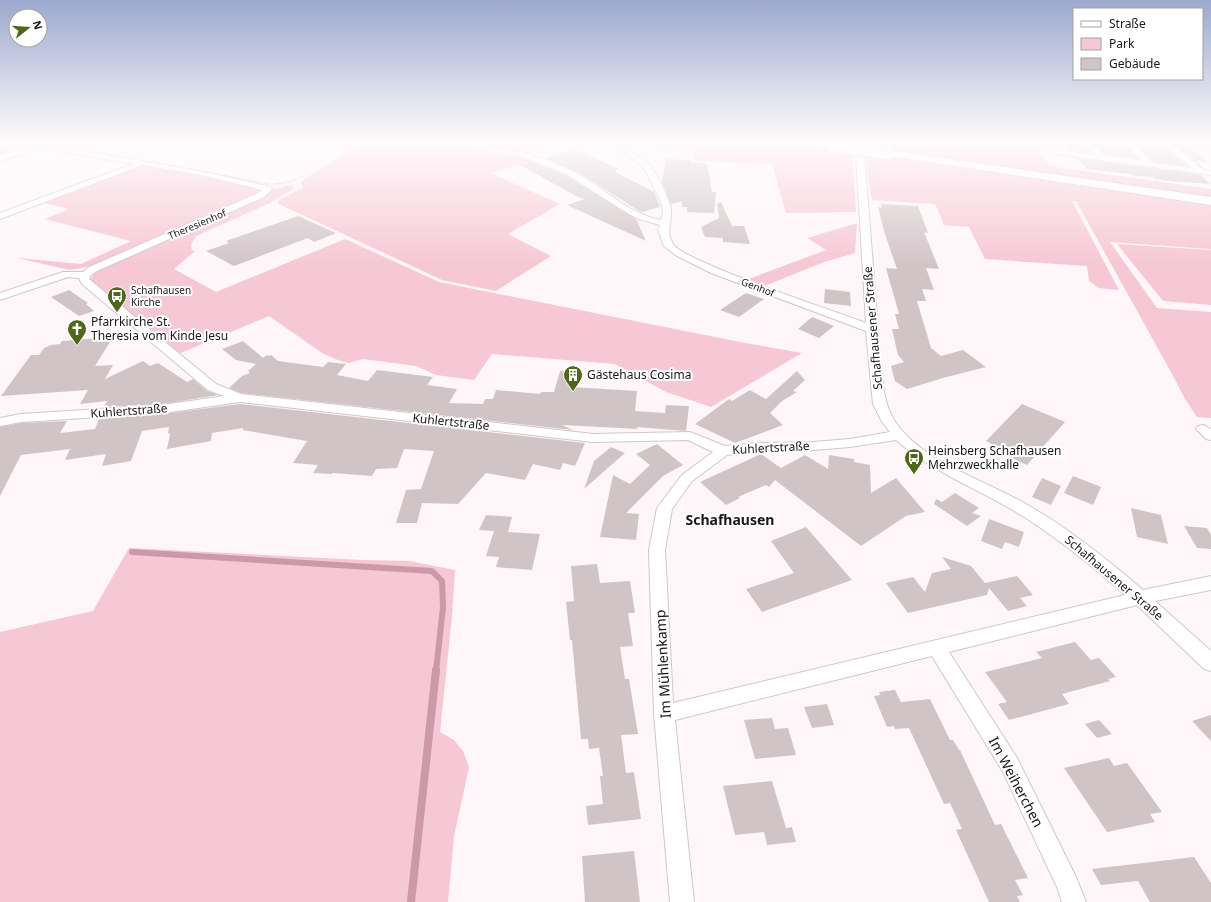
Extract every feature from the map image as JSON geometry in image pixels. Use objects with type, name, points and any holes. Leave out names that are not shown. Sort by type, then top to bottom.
[{"type":"main road","points":[[1088,182],[1211,200]]},
{"type":"street","points":[[0,216],[91,182]]},
{"type":"street","name":"Theresienhof","points":[[85,275],[93,269],[261,195],[268,189],[239,182]]},
{"type":"street","points":[[586,182],[623,208],[642,217],[664,223]]},
{"type":"street","name":"Genhof","points":[[655,182],[665,202],[666,212],[663,230],[669,246],[680,254],[715,271],[872,329]]},
{"type":"street","name":"Schafhausener Straße","points":[[862,182],[874,366],[880,406],[900,435],[925,457],[955,475],[998,495],[1036,516],[1086,552],[1211,663]]},
{"type":"street","points":[[0,297],[67,274],[85,275],[84,279],[86,282],[212,387],[240,398]]},
{"type":"street","name":"Kuhlertstraße","points":[[0,422],[22,418],[163,409],[240,398],[593,438],[690,436],[723,451],[758,447],[813,446],[850,443],[900,435]]},
{"type":"street","name":"Im Mühlenkamp","points":[[682,902],[664,714],[658,550],[665,508],[688,478],[723,451]]},
{"type":"street","points":[[664,714],[936,646],[1139,598],[1211,584]]},
{"type":"street","name":"Im Weiherchen","points":[[936,646],[1010,764],[1067,883],[1074,902]]},
{"type":"green space","points":[[93,182],[229,182],[248,186],[261,191],[255,196],[97,265],[70,270],[17,258],[81,264],[131,241],[45,219],[69,209],[40,202]]},
{"type":"green space","points":[[257,182],[271,184],[290,182],[278,185]]},
{"type":"green space","points":[[511,182],[560,204],[508,234],[551,256],[496,291],[442,280],[279,204],[278,201],[281,199],[303,188],[300,183]]},
{"type":"green space","points":[[777,182],[854,182],[856,212],[786,213]]},
{"type":"green space","points":[[869,182],[1067,182],[1211,203],[1211,249],[1110,242],[1157,308],[1211,312],[1211,418],[1197,417],[1185,399],[1076,201],[1072,201],[1119,290],[1099,288],[1089,281],[1087,266],[985,259],[969,227],[943,225],[935,204],[872,200]]},
{"type":"green space","points":[[1102,182],[1162,182],[1211,189],[1211,198]]},
{"type":"green space","points":[[290,185],[295,188],[268,204],[196,236],[191,245],[192,250],[195,251],[174,269],[216,292],[345,239],[439,282],[802,353],[711,407],[666,392],[615,364],[492,354],[474,380],[436,375],[416,366],[363,359],[348,363],[322,353],[269,316],[178,354],[90,280],[97,269],[254,202],[272,190]]},
{"type":"green space","points":[[857,223],[855,253],[824,262],[762,287],[746,280],[826,250],[807,238]]},
{"type":"green space","points":[[1117,244],[1211,250],[1211,305],[1163,301]]},
{"type":"green space","points":[[129,548],[409,561],[455,570],[452,616],[440,732],[454,740],[463,751],[469,767],[454,836],[448,902],[0,902],[0,632],[93,611]]},
{"type":"building","points":[[551,182],[576,182],[636,219],[646,241],[567,205],[585,199],[578,197]]},
{"type":"building","points":[[594,182],[635,182],[654,192],[660,207],[642,212]]},
{"type":"building","points":[[662,182],[710,182],[712,192],[716,192],[714,213],[687,212],[687,207],[682,207],[682,201],[671,204]]},
{"type":"building","points":[[1185,182],[1208,182],[1210,184]]},
{"type":"building","points":[[721,202],[732,226],[744,226],[750,244],[723,242],[723,238],[705,237],[701,227],[719,218],[717,204]]},
{"type":"building","points":[[881,204],[918,206],[928,233],[924,232],[939,269],[926,268],[934,290],[922,289],[926,301],[917,301],[931,348],[941,356],[963,350],[986,367],[907,389],[895,381],[891,366],[904,362],[898,355],[892,329],[899,329],[895,314],[899,314],[886,268],[897,269],[885,234],[878,207],[882,208]]},
{"type":"building","points":[[298,216],[336,233],[314,242],[308,238],[234,266],[206,251],[229,243],[226,241]]},
{"type":"building","points":[[825,289],[850,292],[851,306],[824,303]]},
{"type":"building","points":[[69,290],[88,303],[86,304],[94,311],[79,316],[51,297]]},
{"type":"building","points":[[746,293],[764,299],[739,317],[720,310]]},
{"type":"building","points":[[812,317],[834,326],[819,338],[798,329]]},
{"type":"building","points":[[113,337],[95,366],[113,365],[105,379],[143,361],[150,366],[158,363],[187,382],[193,379],[207,391],[218,395],[163,404],[104,407],[107,401],[80,404],[88,390],[1,396],[31,355],[39,355],[44,348],[51,345],[60,344],[62,341]]},
{"type":"building","points":[[243,341],[263,358],[267,355],[271,355],[278,361],[323,367],[328,362],[346,364],[337,375],[368,381],[377,370],[433,377],[427,385],[457,389],[449,403],[483,404],[485,399],[493,399],[496,390],[540,394],[541,392],[554,392],[560,371],[576,371],[573,387],[637,391],[635,411],[665,413],[666,405],[689,406],[686,431],[636,427],[638,429],[562,425],[573,430],[241,393],[229,388],[242,376],[250,373],[248,371],[256,364],[236,360],[222,349]]},
{"type":"building","points":[[797,371],[805,380],[793,391],[797,392],[782,401],[770,413],[783,425],[735,443],[695,424],[729,399],[732,401],[750,390],[766,399]]},
{"type":"building","points":[[240,404],[585,443],[575,466],[563,463],[560,470],[533,464],[525,480],[486,473],[458,504],[422,503],[417,523],[396,523],[406,490],[421,489],[434,451],[404,449],[397,468],[376,469],[372,476],[313,473],[318,465],[293,463],[307,441],[243,430],[243,428],[212,433],[211,441],[167,449],[170,434],[168,433],[169,427],[142,431],[131,461],[102,466],[106,454],[65,460],[70,449],[21,455],[0,496],[0,427],[21,423],[67,421],[60,433],[95,429],[99,419],[163,414]]},
{"type":"building","points":[[1022,404],[1065,422],[1027,465],[1001,453],[1003,450],[986,441]]},
{"type":"building","points":[[657,444],[683,465],[663,476],[626,513],[639,514],[636,540],[600,537],[613,475],[630,484],[650,465],[636,454]]},
{"type":"building","points":[[611,447],[625,453],[584,489],[594,461]]},
{"type":"building","points":[[761,454],[781,468],[805,455],[828,469],[829,455],[854,459],[854,462],[870,465],[871,493],[896,478],[925,512],[906,516],[861,546],[775,480],[769,487],[766,485],[738,497],[740,498],[726,505],[700,482]]},
{"type":"building","points":[[1073,476],[1101,487],[1093,505],[1064,493]]},
{"type":"building","points":[[1042,478],[1061,486],[1051,505],[1032,497]]},
{"type":"building","points":[[955,493],[979,508],[972,513],[981,516],[967,526],[934,504],[936,499],[942,502]]},
{"type":"building","points":[[1131,508],[1161,515],[1168,544],[1137,537]]},
{"type":"building","points":[[486,515],[512,517],[508,532],[540,534],[532,570],[496,567],[499,557],[486,556],[494,531],[479,530]]},
{"type":"building","points":[[989,519],[1024,532],[1019,547],[1005,542],[1002,549],[981,541]]},
{"type":"building","points":[[1184,526],[1207,528],[1211,535],[1211,549],[1197,548]]},
{"type":"building","points":[[806,527],[852,580],[762,612],[746,589],[794,573],[771,541]]},
{"type":"building","points":[[942,557],[971,566],[985,583],[1017,576],[1033,595],[1020,598],[1027,606],[1008,611],[989,588],[987,595],[908,613],[886,583],[913,577],[925,592],[932,573],[951,569]]},
{"type":"building","points":[[597,564],[600,583],[630,581],[635,613],[628,613],[633,646],[620,647],[625,679],[629,679],[638,734],[621,735],[626,773],[634,772],[641,819],[588,825],[586,806],[603,804],[600,776],[603,776],[599,748],[589,749],[588,739],[581,739],[572,640],[570,640],[566,602],[574,601],[571,566]]},
{"type":"building","points":[[1075,642],[1091,660],[1099,658],[1116,677],[1108,679],[1110,681],[1062,694],[1069,704],[1009,720],[998,704],[1007,702],[985,672],[1042,658],[1036,652]]},
{"type":"building","points":[[895,690],[901,702],[930,699],[950,740],[953,740],[960,750],[995,825],[1001,824],[1028,878],[1015,880],[1023,895],[1017,896],[1020,902],[989,902],[956,830],[962,829],[950,803],[944,804],[909,728],[895,729],[894,726],[887,727],[874,696],[880,695],[879,692]]},
{"type":"building","points":[[827,704],[834,725],[812,728],[804,707]]},
{"type":"building","points":[[1211,715],[1211,741],[1192,721]]},
{"type":"building","points":[[772,718],[775,729],[788,728],[796,755],[755,759],[744,720]]},
{"type":"building","points":[[1099,720],[1112,734],[1097,738],[1085,724]]},
{"type":"building","points":[[1109,758],[1114,766],[1127,763],[1162,812],[1150,814],[1155,822],[1107,832],[1064,768]]},
{"type":"building","points":[[772,781],[786,828],[792,827],[796,842],[767,845],[764,832],[735,835],[723,786]]},
{"type":"building","points":[[634,851],[640,902],[585,902],[582,856]]},
{"type":"building","points":[[1194,857],[1211,883],[1211,902],[1150,902],[1138,881],[1101,885],[1092,869]]},
{"type":"waterway","points":[[132,552],[432,571],[442,581],[443,607],[436,671]]},
{"type":"waterway","points":[[411,902],[436,670]]},
{"type":"place","name":"Schafhausen Kirche","points":[[117,313]]},
{"type":"place","name":"Pfarrkirche St. Theresia vom Kinde Jesu","points":[[77,346]]},
{"type":"place","name":"Gästehaus Cosima","points":[[573,392]]},
{"type":"place","name":"Heinsberg Schafhausen Mehrzweckhalle","points":[[914,475]]},
{"type":"district","name":"Schafhausen","points":[[730,520]]}]
